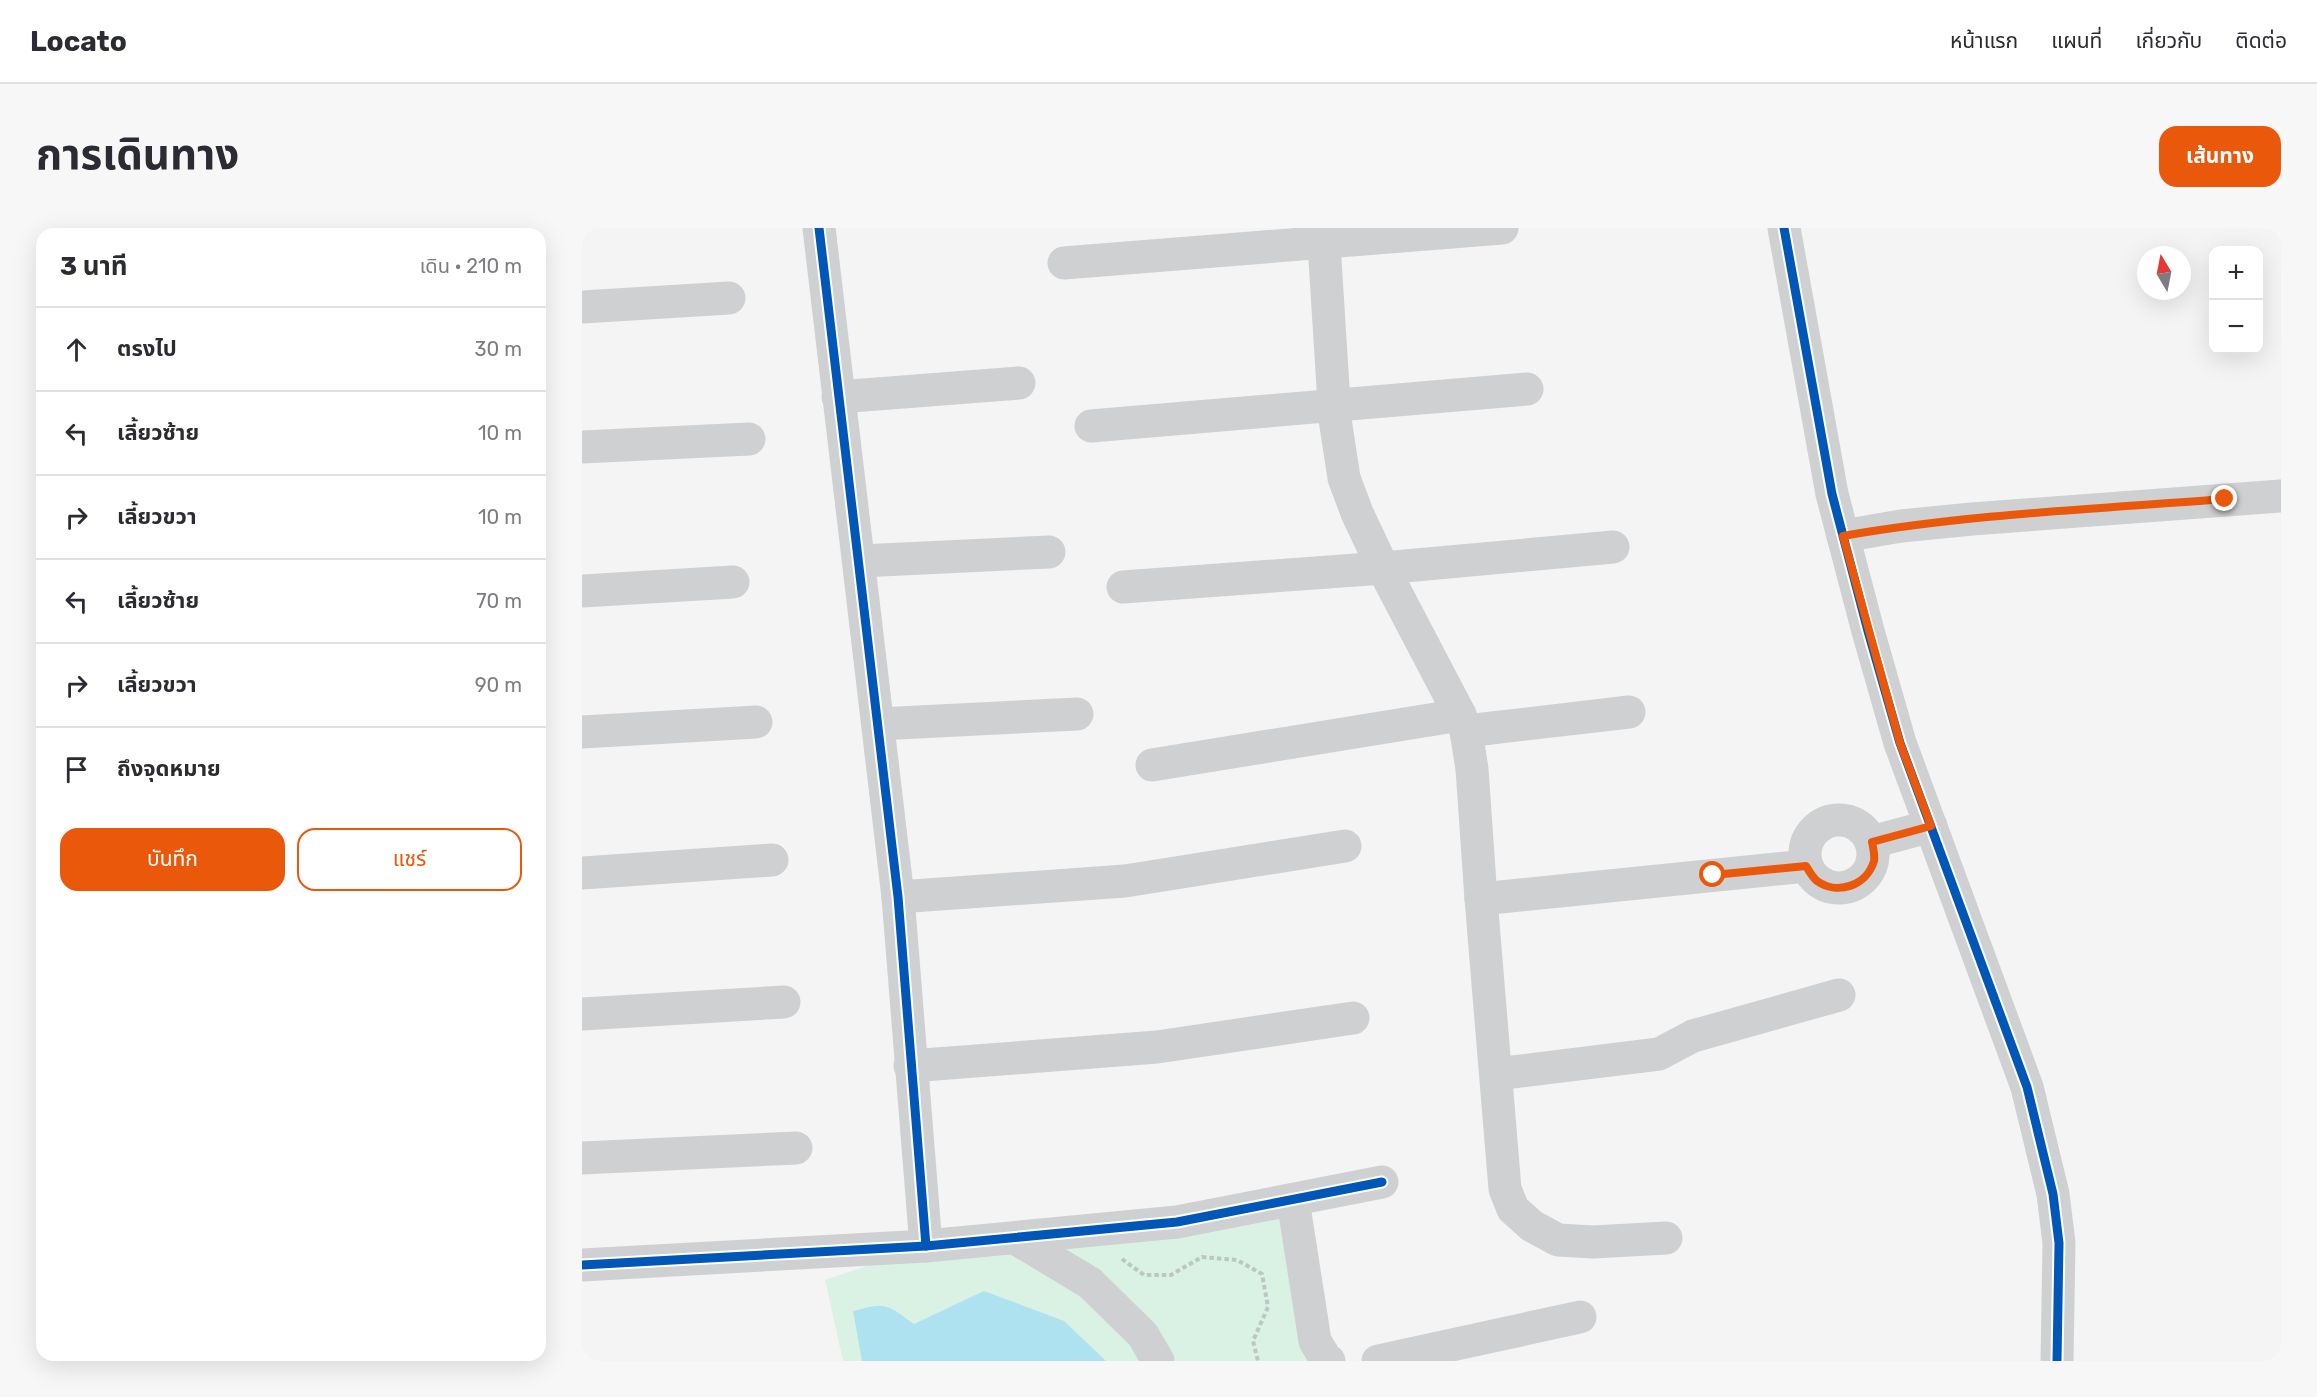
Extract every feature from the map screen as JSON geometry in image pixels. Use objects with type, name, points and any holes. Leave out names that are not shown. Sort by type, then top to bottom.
[{"type":"street","points":[[819,228],[898,897],[926,1246]]},
{"type":"street","points":[[1064,263],[1324,236],[1502,228]]},
{"type":"street","points":[[1784,228],[1830,483],[1900,743],[2027,1087],[2041,1140],[2053,1194],[2059,1243],[2057,1361]]},
{"type":"street","points":[[1324,236],[1335,405],[1344,478],[1357,513],[1383,568],[1463,723],[1472,769],[1505,1189],[1513,1209],[1532,1226],[1558,1240],[1593,1242],[1666,1238]]},
{"type":"street","points":[[582,307],[729,298]]},
{"type":"street","points":[[838,397],[1019,383]]},
{"type":"street","points":[[1091,426],[1527,389]]},
{"type":"street","points":[[582,447],[750,439]]},
{"type":"street","points":[[1843,536],[1901,526],[1972,519],[2281,496]]},
{"type":"street","points":[[1123,587],[1383,568],[1613,547]]},
{"type":"street","points":[[860,561],[1049,552]]},
{"type":"street","points":[[582,591],[733,582]]},
{"type":"street","points":[[1152,765],[1463,723],[1629,712]]},
{"type":"street","points":[[878,724],[1077,714]]},
{"type":"street","points":[[582,732],[756,722]]},
{"type":"street","points":[[1846,819],[1862,827],[1872,842],[1874,860],[1866,877],[1851,887],[1833,888],[1816,880],[1806,866],[1804,848],[1812,831],[1827,821],[1846,819]]},
{"type":"street","points":[[1872,842],[1931,826]]},
{"type":"street","points":[[898,897],[1125,881],[1345,846]]},
{"type":"street","points":[[582,873],[772,860]]},
{"type":"street","points":[[1481,899],[1806,866]]},
{"type":"street","points":[[1496,1074],[1659,1054],[1693,1035],[1839,995]]},
{"type":"street","points":[[582,1014],[784,1002]]},
{"type":"street","points":[[910,1066],[1157,1047],[1353,1018]]},
{"type":"street","points":[[582,1158],[796,1148]]},
{"type":"street","points":[[582,1265],[926,1246],[1177,1222],[1382,1182]]},
{"type":"street","points":[[1293,1200],[1315,1341],[1329,1361]]},
{"type":"street","points":[[1015,1238],[1090,1283],[1143,1335],[1158,1361]]},
{"type":"street","points":[[1378,1361],[1580,1317]]},
{"type":"path","points":[[1118,1257],[1144,1275],[1171,1275],[1202,1257],[1237,1260],[1262,1274],[1268,1307],[1253,1341],[1258,1361]]},
{"type":"green space","points":[[1293,1200],[1324,1361],[843,1361],[825,1280],[926,1246]]},
{"type":"water","points":[[984,1291],[1064,1321],[1106,1361],[862,1361],[853,1311],[873,1306],[886,1307],[898,1312],[914,1324]]},
{"type":"cycle path","points":[[819,228],[898,897],[926,1246]]},
{"type":"cycle path","points":[[1784,228],[1832,494],[1868,631],[1900,743],[2027,1087],[2053,1194],[2059,1243],[2057,1361]]},
{"type":"cycle path","points":[[582,1265],[926,1246],[1177,1222],[1382,1182]]},
{"type":"route","points":[[1713,875],[1806,866],[1816,880],[1833,888],[1851,887],[1866,877],[1874,860],[1872,842],[1931,826],[1900,743],[1843,536],[1901,526],[1972,519],[2225,499]]}]
